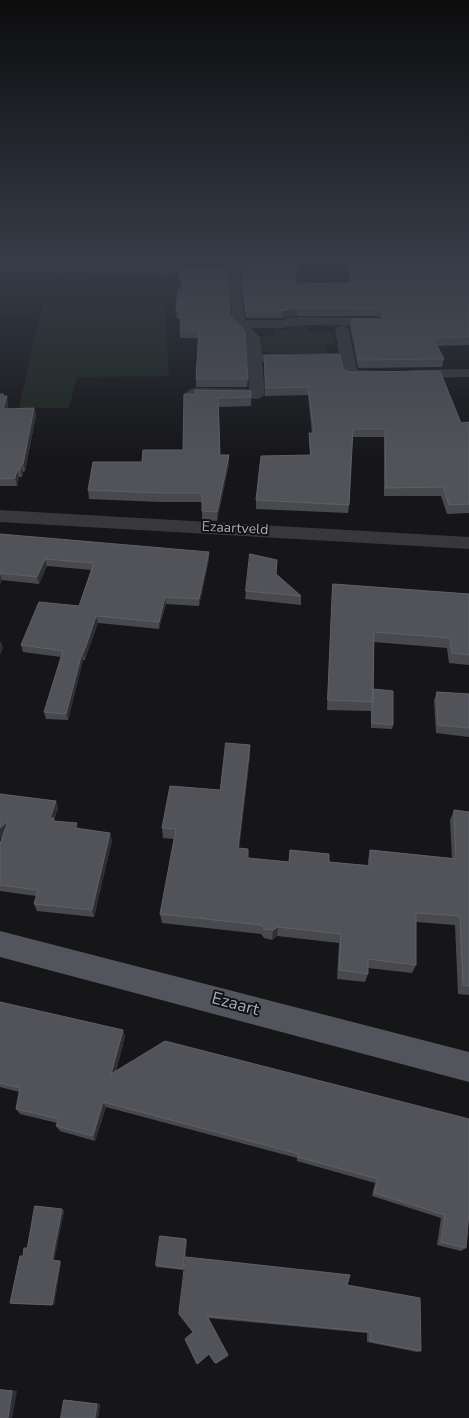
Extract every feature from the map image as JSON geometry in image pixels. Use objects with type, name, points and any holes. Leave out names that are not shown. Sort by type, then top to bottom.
[{"type":"main road","name":"Ezaart","points":[[0,944],[469,1067]]},
{"type":"street","points":[[194,393],[257,394],[253,337],[243,327]]},
{"type":"street","points":[[342,330],[350,375],[469,372]]},
{"type":"street","points":[[255,358],[347,357]]},
{"type":"street","name":"Ezaartveld","points":[[0,516],[469,543]]},
{"type":"shaded area","points":[[37,327],[166,327],[169,376],[77,377],[69,408],[19,408]]},
{"type":"shaded area","points":[[292,327],[306,327],[307,331],[334,333],[336,345],[325,345],[326,353],[270,353],[261,349],[261,336],[275,336],[275,329],[293,330]]},
{"type":"building","points":[[180,327],[241,327],[245,331],[248,379],[196,379],[199,330],[180,330]]},
{"type":"building","points":[[353,327],[469,327],[469,337],[433,338],[444,359],[359,360]]},
{"type":"building","points":[[340,355],[343,368],[346,371],[351,372],[440,371],[461,423],[469,422],[469,504],[449,505],[443,487],[386,488],[385,429],[353,429],[349,505],[256,500],[261,456],[311,455],[309,433],[314,433],[308,387],[266,388],[264,356]]},
{"type":"building","points":[[195,390],[251,391],[251,397],[218,398],[220,455],[229,455],[217,512],[202,511],[202,493],[88,490],[93,462],[142,462],[143,450],[183,450],[184,394],[195,394]]},
{"type":"building","points":[[0,394],[7,396],[3,409],[34,408],[23,464],[21,464],[20,470],[17,470],[15,478],[0,479]]},
{"type":"building","points":[[0,534],[209,552],[199,599],[165,597],[159,622],[96,616],[86,646],[82,653],[66,714],[44,712],[63,651],[21,645],[39,602],[79,606],[94,563],[45,559],[37,577],[0,573]]},
{"type":"building","points":[[250,554],[277,560],[276,574],[301,596],[246,591]]},
{"type":"building","points":[[333,584],[469,594],[469,655],[452,653],[450,638],[374,632],[373,702],[328,700]]},
{"type":"building","points":[[373,689],[393,691],[393,725],[372,723]]},
{"type":"building","points":[[437,692],[469,694],[469,728],[438,725]]},
{"type":"building","points":[[226,743],[250,745],[238,848],[248,849],[248,858],[289,862],[290,850],[329,854],[329,862],[370,866],[370,850],[456,859],[454,810],[469,812],[469,986],[463,985],[460,916],[416,913],[416,965],[368,959],[368,974],[339,970],[341,934],[278,927],[273,930],[264,929],[261,925],[160,914],[176,829],[162,828],[170,786],[220,790]]},
{"type":"building","points":[[0,794],[56,801],[50,818],[54,818],[53,821],[77,823],[75,828],[110,833],[92,910],[34,904],[38,890],[0,885],[0,844],[8,821],[0,828]]},
{"type":"building","points":[[0,1002],[123,1030],[111,1074],[165,1041],[469,1119],[469,1212],[466,1248],[441,1242],[445,1215],[374,1193],[378,1179],[298,1157],[299,1154],[103,1102],[93,1136],[56,1126],[59,1119],[16,1109],[20,1088],[0,1083]]},
{"type":"building","points":[[35,1206],[62,1209],[52,1260],[60,1261],[52,1305],[10,1303],[20,1256],[23,1256],[24,1248],[27,1248]]},
{"type":"building","points":[[160,1236],[186,1239],[183,1269],[156,1265]]},
{"type":"building","points":[[186,1257],[350,1275],[347,1285],[420,1298],[421,1351],[370,1341],[370,1332],[207,1316],[228,1355],[215,1363],[209,1354],[197,1364],[185,1339],[193,1332],[179,1314]]},
{"type":"building","points":[[0,1390],[12,1391],[8,1418],[0,1418]]},
{"type":"building","points":[[64,1400],[97,1404],[95,1418],[61,1418]]}]
